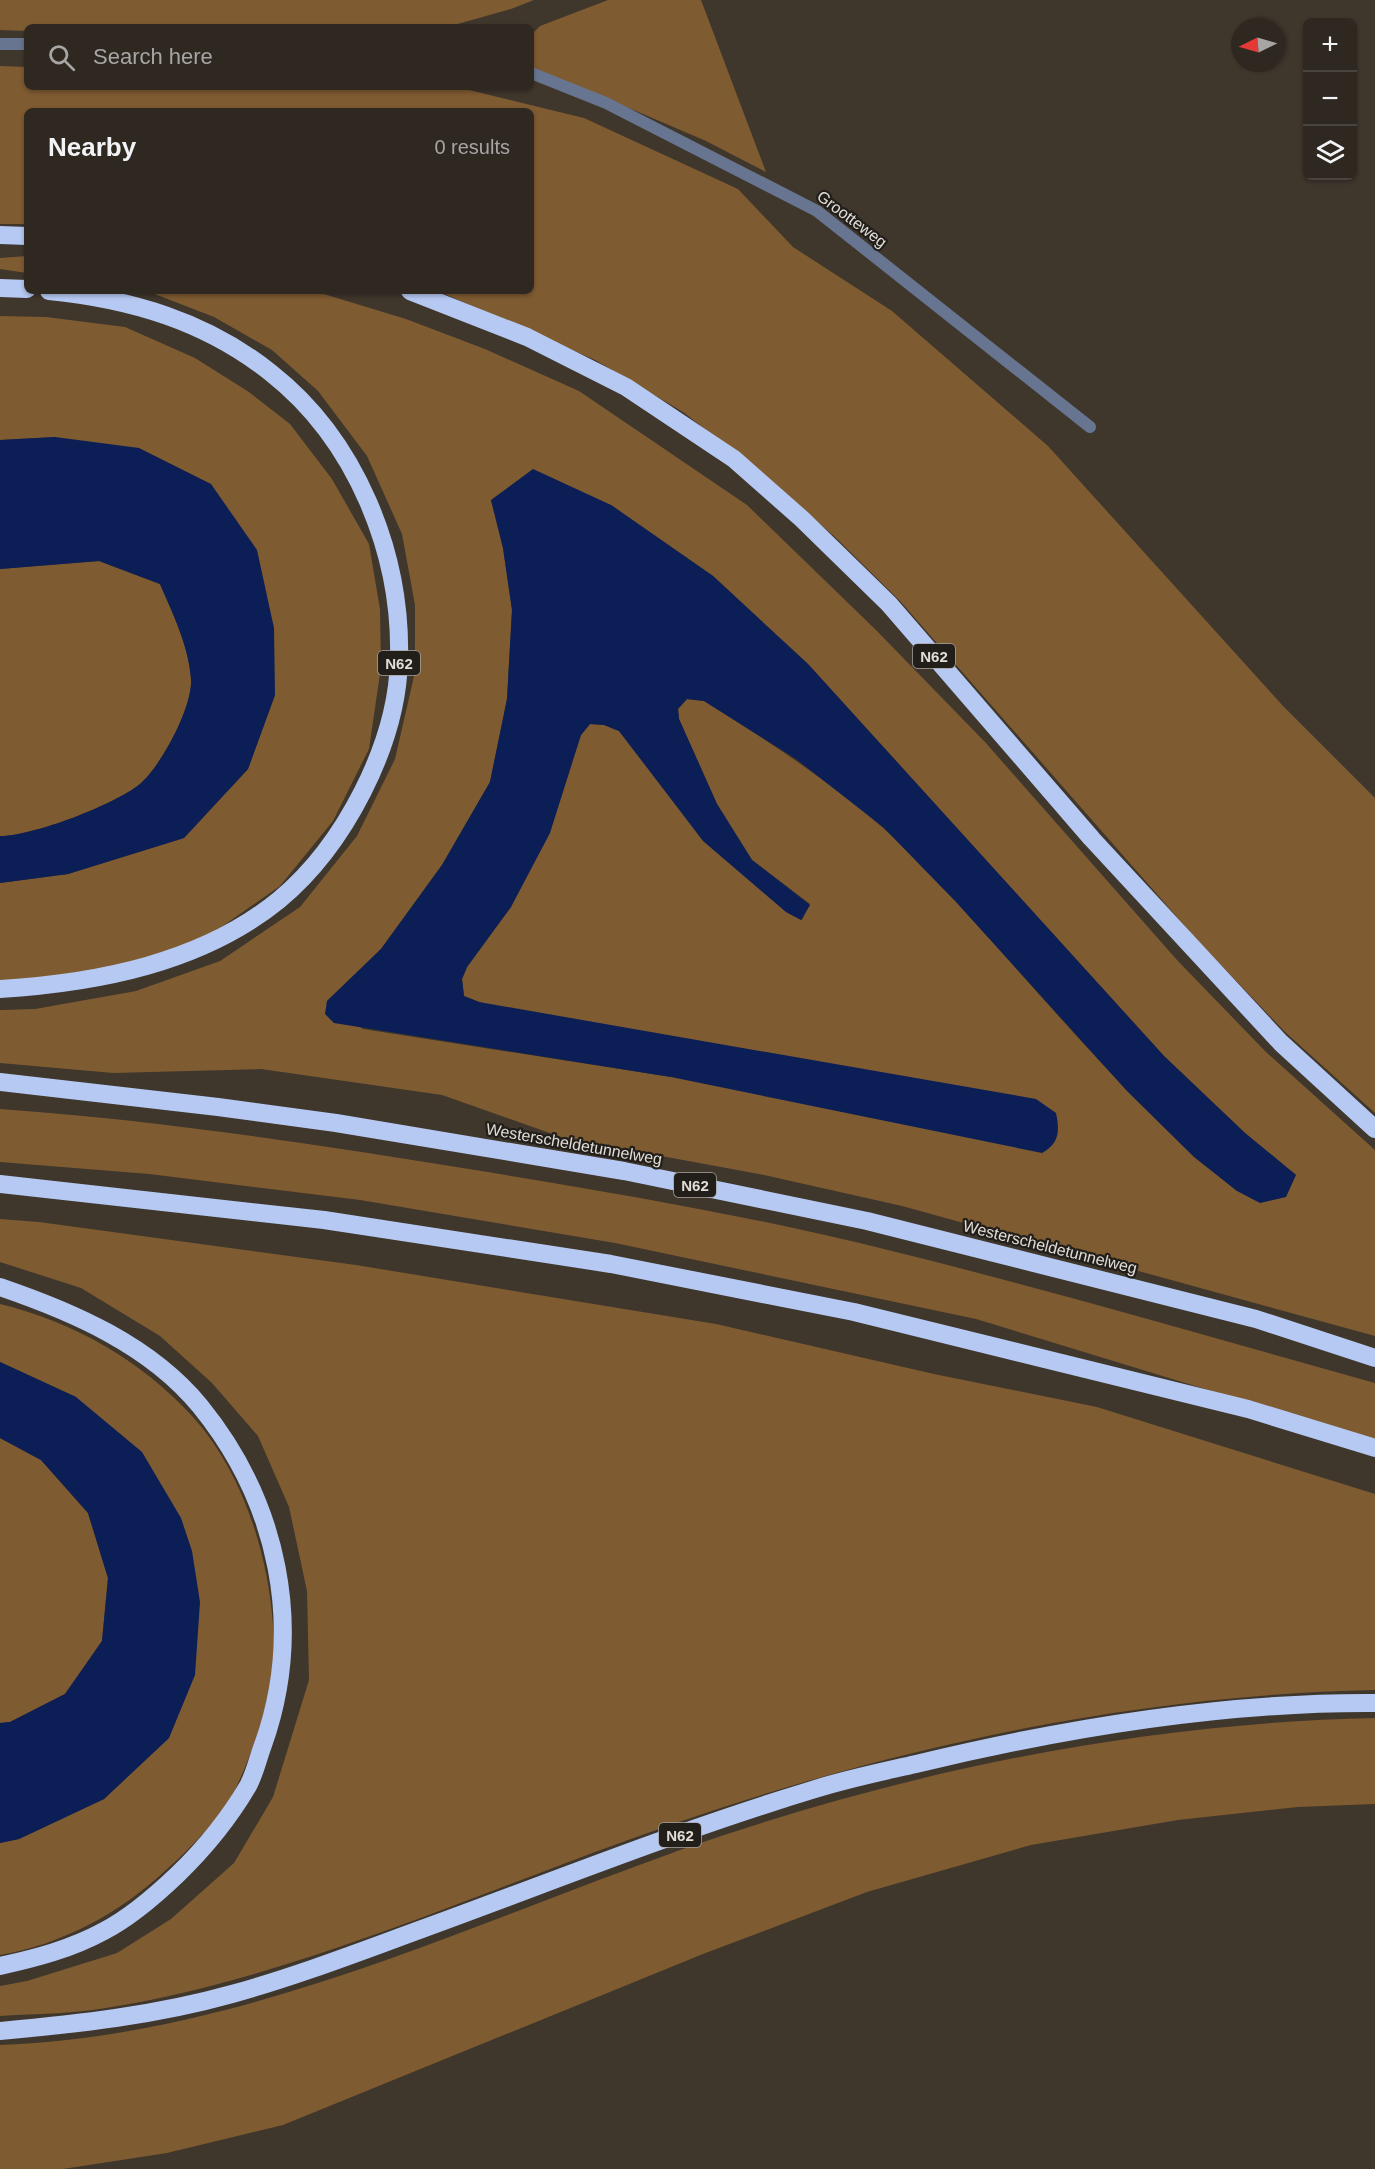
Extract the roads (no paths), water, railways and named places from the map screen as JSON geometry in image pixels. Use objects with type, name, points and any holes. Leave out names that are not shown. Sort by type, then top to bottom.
[{"type":"highway","points":[[0,236],[24,236]]},
{"type":"highway","points":[[0,288],[24,289]]},
{"type":"highway","name":"N62","points":[[0,989],[75,983],[185,953],[237,928],[279,900],[317,863],[346,822],[374,767],[393,707],[399,661],[396,599],[381,533],[352,467],[317,417],[271,373],[210,332],[155,310],[96,296],[77,294]]},
{"type":"highway","name":"N62","points":[[418,294],[527,337],[626,387],[734,459],[802,519],[889,604],[1092,839],[1265,1026],[1375,1129]]},
{"type":"highway","name":"Westerscheldetunnelweg","points":[[0,1082],[218,1107],[636,1173],[867,1221],[1256,1319],[1375,1358]]},
{"type":"highway","points":[[0,1184],[324,1220],[612,1264],[854,1312],[1248,1409],[1375,1448]]},
{"type":"highway","points":[[0,1287],[78,1317],[150,1358],[199,1405],[236,1456],[266,1522],[284,1600],[281,1674],[271,1723],[249,1784],[209,1844],[153,1898],[105,1931],[51,1955],[0,1966]]},
{"type":"highway","name":"N62","points":[[0,2031],[67,2025],[150,2013],[231,1994],[318,1967],[814,1789],[963,1753],[1088,1728],[1223,1711],[1331,1703],[1375,1703]]},
{"type":"street","points":[[0,44],[24,44]]},
{"type":"street","name":"Grootteweg","points":[[534,74],[606,103],[818,211],[1090,427]]},
{"type":"water","points":[[55,437],[139,448],[211,484],[257,550],[274,628],[275,695],[248,769],[184,838],[68,874],[0,883],[0,836],[32,831],[73,818],[112,801],[140,784],[166,750],[181,720],[190,691],[190,667],[184,643],[160,584],[99,561],[0,569],[0,440]]},
{"type":"water","points":[[533,469],[611,505],[713,576],[808,664],[1164,1056],[1245,1133],[1296,1175],[1286,1197],[1260,1203],[1237,1191],[1194,1157],[1127,1091],[957,903],[883,827],[796,759],[704,701],[687,699],[678,709],[679,719],[717,804],[752,860],[810,905],[801,920],[786,912],[703,841],[619,731],[604,725],[590,724],[581,735],[550,833],[511,907],[467,967],[462,979],[464,996],[479,1002],[1036,1099],[1056,1113],[1057,1136],[1048,1149],[1042,1153],[671,1077],[334,1023],[325,1014],[327,1001],[381,949],[442,865],[490,782],[507,699],[512,610],[503,548],[491,500]]},
{"type":"water","points":[[0,1362],[76,1397],[142,1452],[181,1518],[192,1551],[200,1602],[195,1675],[169,1738],[104,1799],[19,1839],[0,1843],[0,1723],[10,1722],[65,1694],[102,1641],[108,1578],[88,1513],[41,1460],[0,1438]]}]
